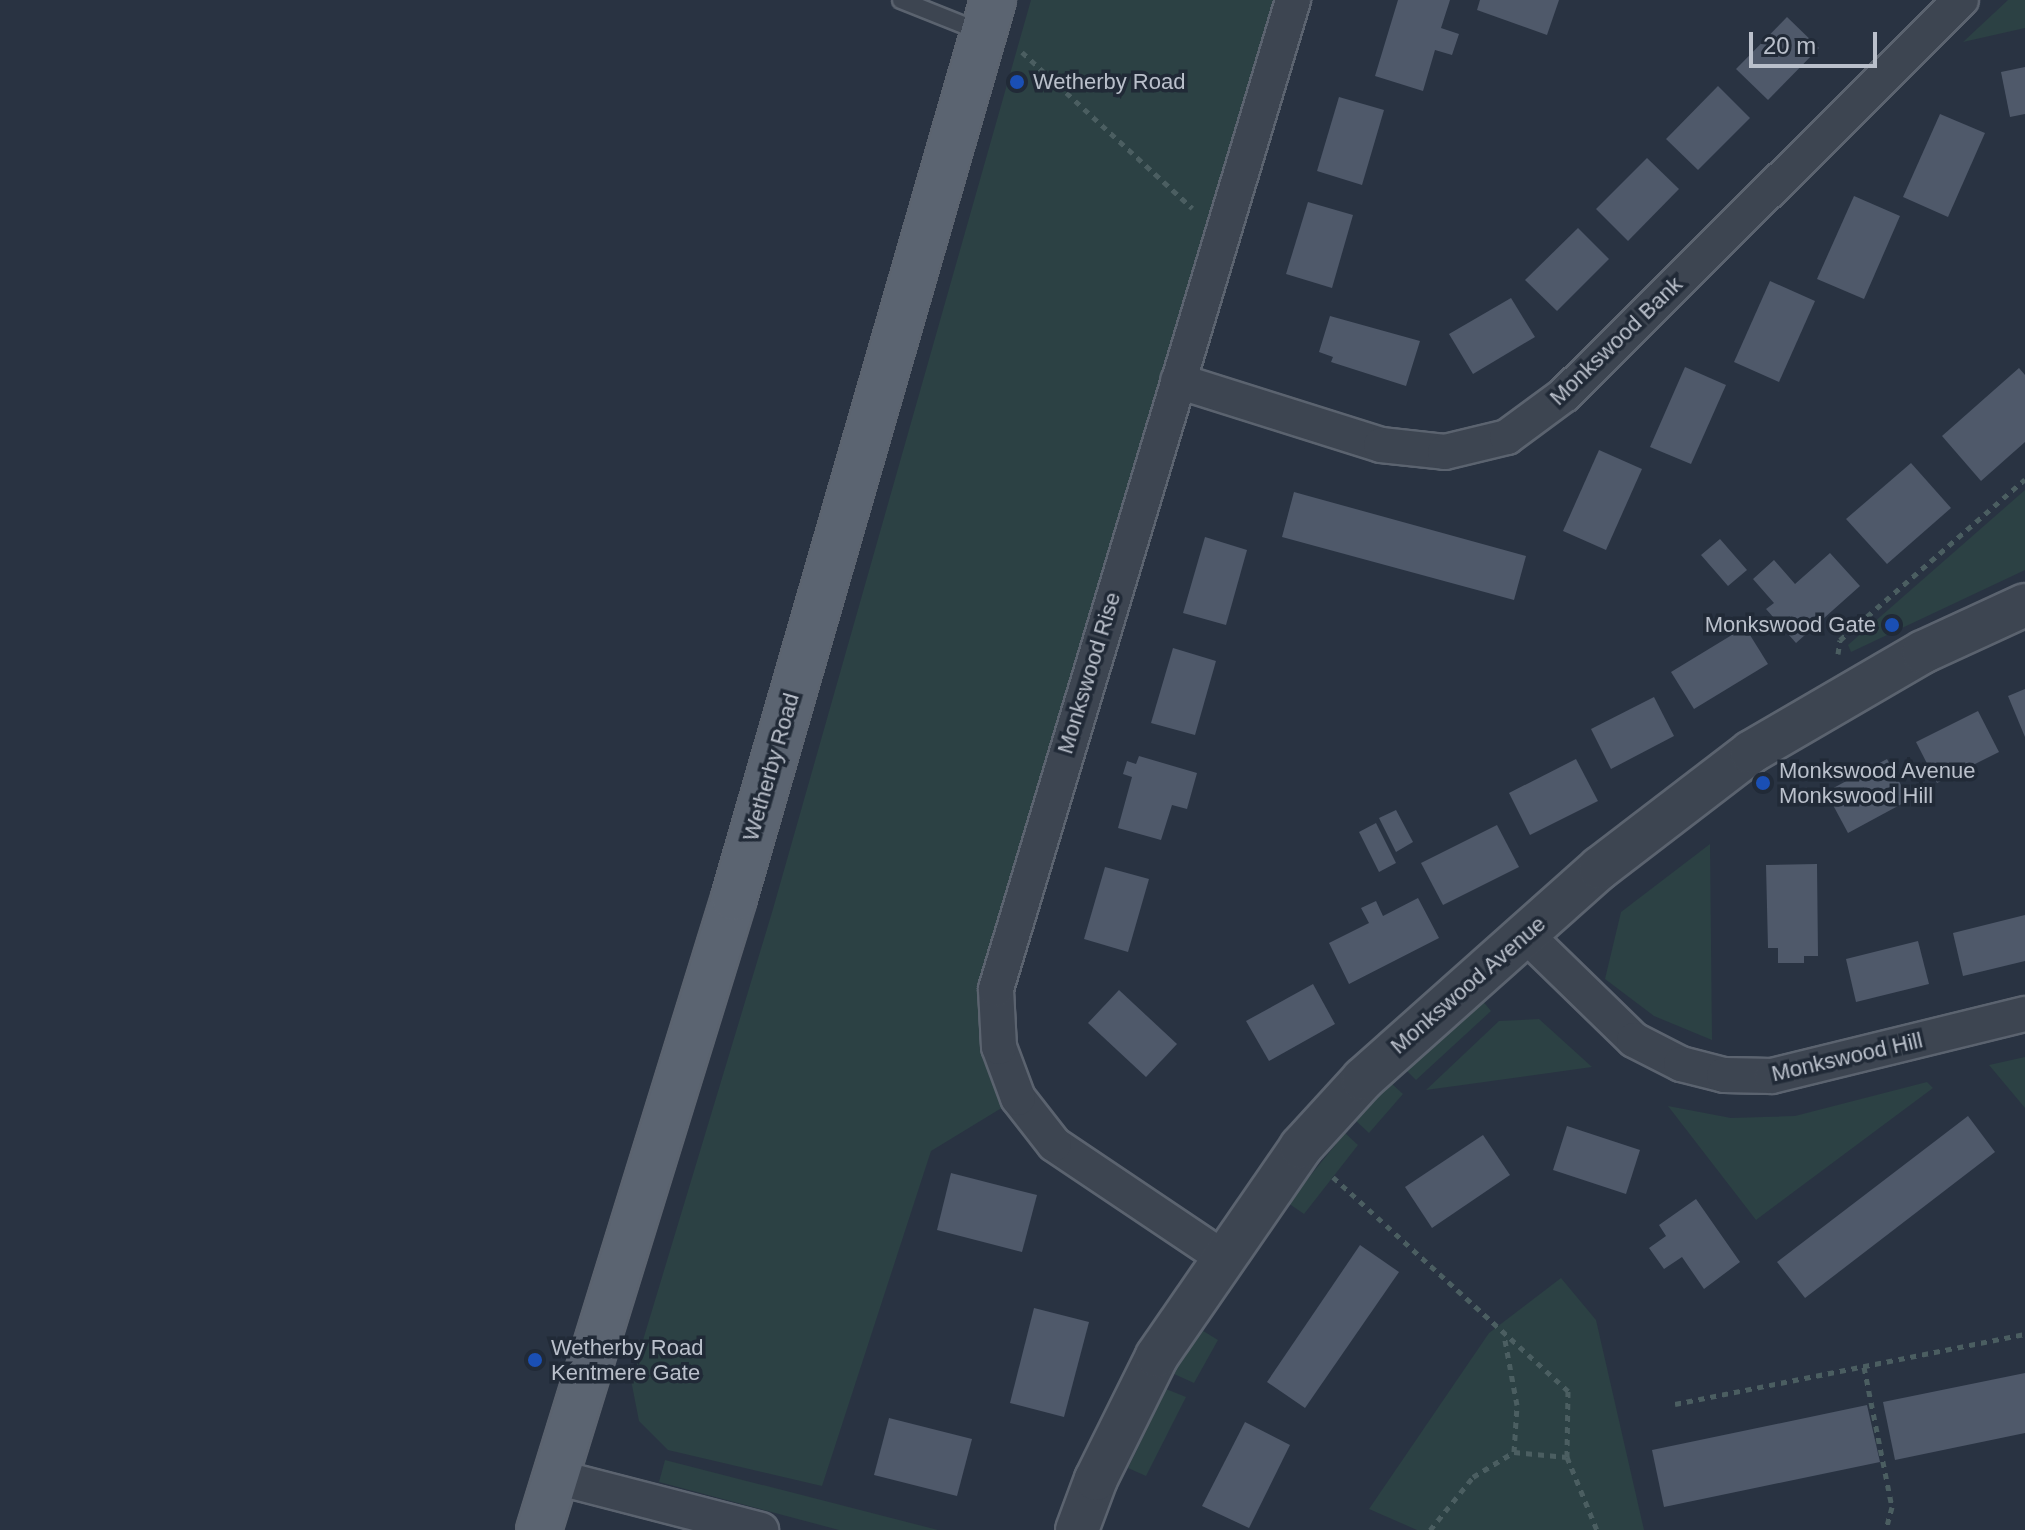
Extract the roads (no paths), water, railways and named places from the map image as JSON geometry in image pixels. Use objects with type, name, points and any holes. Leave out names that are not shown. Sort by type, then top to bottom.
[{"type":"main road","name":"Wetherby Road","points":[[539,1530],[734,898],[987,17]]},
{"type":"street","name":"Monkswood Rise","points":[[1222,1257],[1054,1144],[1018,1098],[999,1047],[996,989],[1010,932],[1293,0]]},
{"type":"street","name":"Monkswood Bank","points":[[1178,381],[1381,445],[1445,452],[1507,437],[1564,395],[1961,0]]},
{"type":"street","name":"Monkswood Avenue","points":[[1077,1530],[1096,1479],[1157,1356],[1222,1257],[1301,1147],[1372,1070],[1525,934],[1674,810],[1830,703],[2025,605]]},
{"type":"street","name":"Monkswood Hill","points":[[1525,934],[1634,1040],[1681,1064],[1724,1075],[1772,1076],[2025,1014]]},
{"type":"street","points":[[556,1477],[761,1530]]},
{"type":"lane","points":[[901,0],[987,17]]},
{"type":"place","name":"Wetherby Road","points":[[1017,82]]},
{"type":"place","name":"Monkswood Gate","points":[[1892,625]]},
{"type":"place","name":"Monkswood Avenue Monkswood Hill","points":[[1763,783]]},
{"type":"place","name":"Wetherby Road Kentmere Gate","points":[[535,1360]]}]
